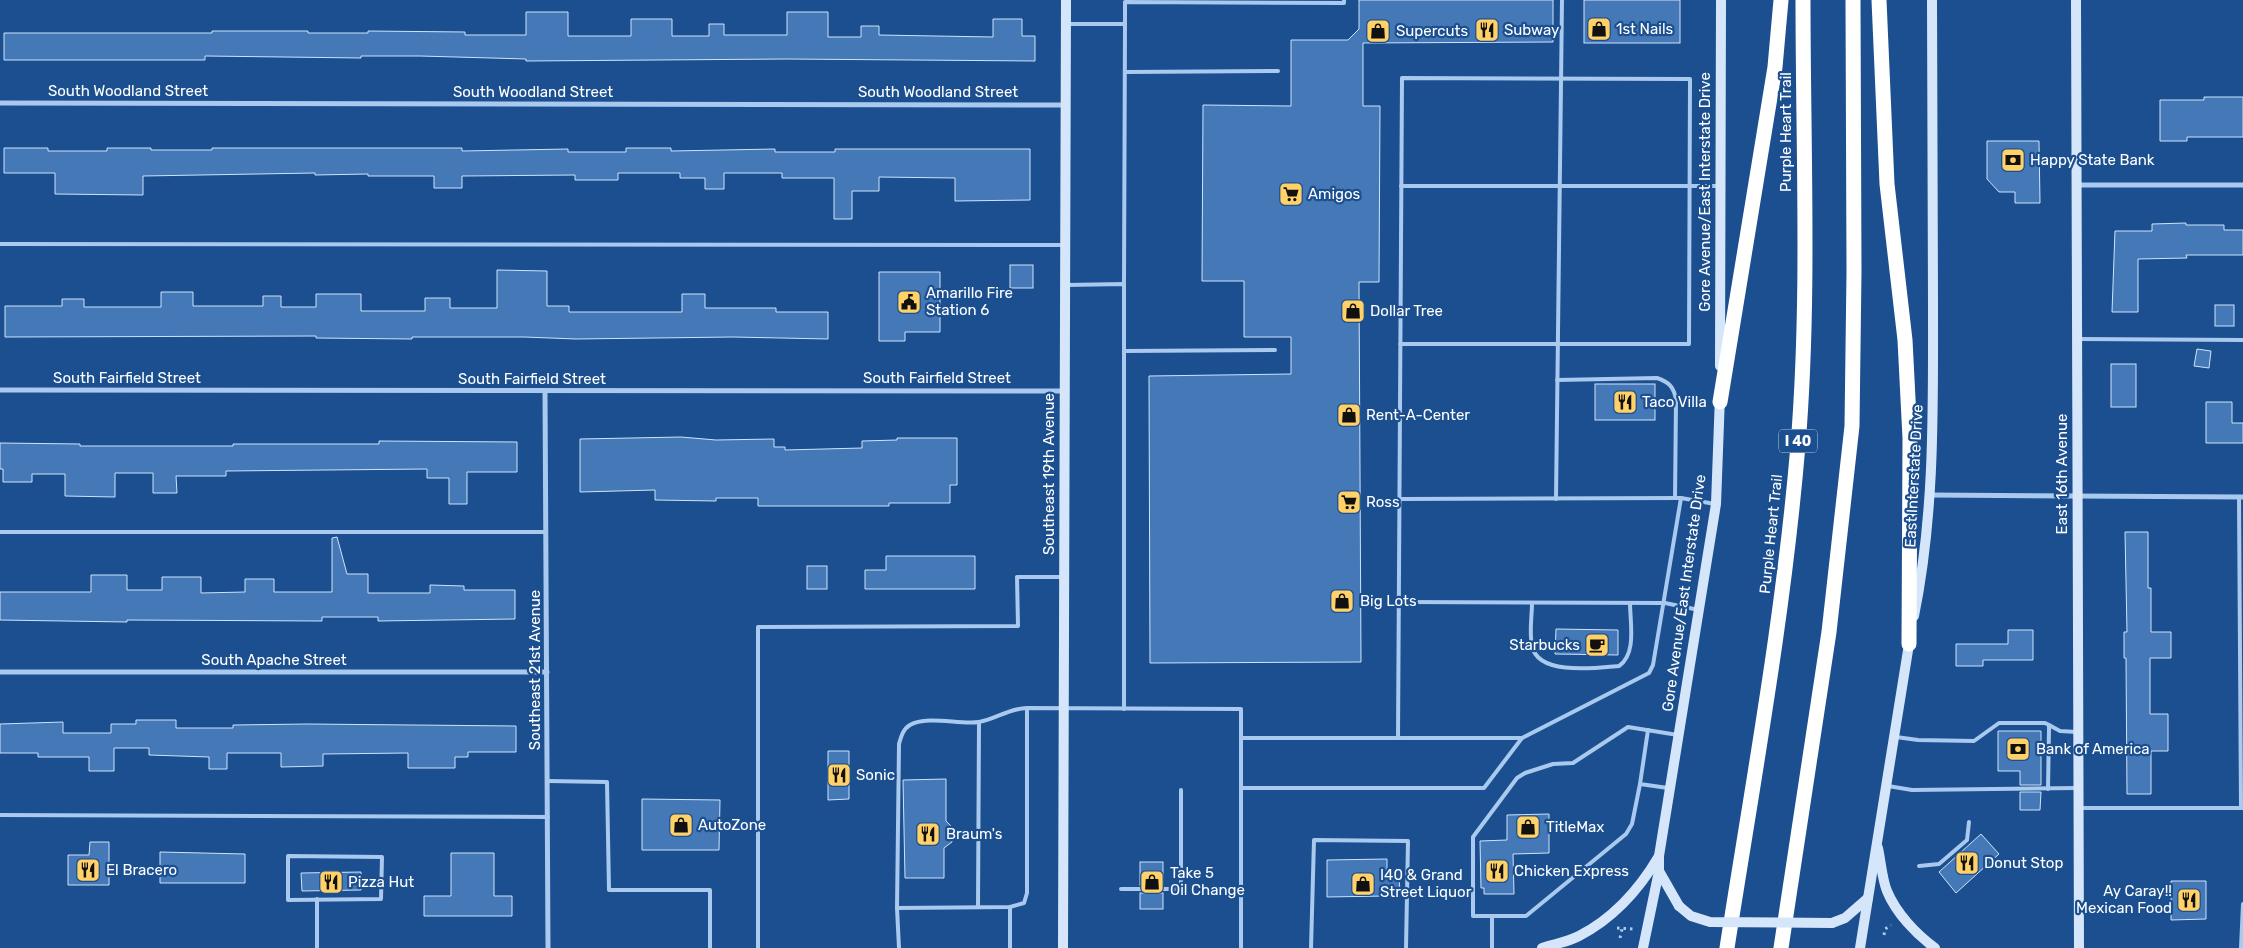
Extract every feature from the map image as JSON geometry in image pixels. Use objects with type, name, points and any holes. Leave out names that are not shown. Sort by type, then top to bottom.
[{"type":"highway","points":[[1720,402],[1775,67],[1781,0]]},
{"type":"highway","name":"Purple Heart Trail","points":[[1727,948],[1787,562],[1798,443],[1804,306],[1803,0]]},
{"type":"highway","points":[[1781,948],[1828,632],[1852,426],[1854,272],[1853,0]]},
{"type":"highway","points":[[1880,0],[1887,184],[1904,340],[1910,438],[1909,644]]},
{"type":"main road","name":"Southeast 19th Avenue","points":[[1063,948],[1066,0]]},
{"type":"main road","name":"Gore Avenue/East Interstate Drive","points":[[1643,948],[1658,871],[1716,504],[1720,402],[1721,0]]},
{"type":"main road","name":"East Interstate Drive","points":[[1860,948],[1909,644],[1924,570],[1930,495],[1933,411],[1932,0]]},
{"type":"main road","name":"East 16th Avenue","points":[[2076,0],[2079,948]]},
{"type":"main road","points":[[1877,842],[1886,891],[1903,917],[1923,940],[1935,948]]},
{"type":"main road","points":[[1542,948],[1578,937],[1614,914],[1644,882],[1659,856]]},
{"type":"main road","points":[[1658,871],[1679,906],[1691,916],[1710,922],[1832,923],[1845,918],[1868,898]]},
{"type":"street","name":"South Woodland Street","points":[[0,103],[1066,105]]},
{"type":"street","points":[[2076,184],[2243,184]]},
{"type":"street","name":"South Fairfield Street","points":[[0,390],[1065,391]]},
{"type":"street","name":"Southeast 21st Avenue","points":[[545,391],[548,948]]},
{"type":"street","points":[[1930,495],[2241,496]]},
{"type":"street","name":"South Apache Street","points":[[0,672],[547,672]]},
{"type":"lane","points":[[1124,709],[1125,2],[1344,2],[1344,0]]},
{"type":"lane","points":[[1556,499],[1562,0]]},
{"type":"lane","points":[[1066,24],[1125,24]]},
{"type":"lane","points":[[1125,72],[1278,71]]},
{"type":"lane","points":[[1398,738],[1400,499],[1400,344],[1402,78],[1690,80],[1689,344],[1400,344]]},
{"type":"lane","points":[[1401,186],[1720,186]]},
{"type":"lane","points":[[0,244],[1065,245]]},
{"type":"lane","points":[[1065,285],[1124,284]]},
{"type":"lane","points":[[2076,339],[2243,340]]},
{"type":"lane","points":[[1124,351],[1275,350]]},
{"type":"lane","points":[[1557,380],[1657,378],[1670,384],[1675,390],[1676,400],[1675,498]]},
{"type":"lane","points":[[2078,808],[2242,808],[2241,496]]},
{"type":"lane","points":[[1400,499],[1681,498],[1716,504]]},
{"type":"lane","points":[[1241,788],[1484,788],[1522,738],[1649,673],[1653,665],[1681,498]]},
{"type":"lane","points":[[0,532],[546,532]]},
{"type":"lane","points":[[758,948],[758,627],[1018,626],[1017,576],[1064,576]]},
{"type":"lane","points":[[1399,602],[1664,603],[1699,610]]},
{"type":"lane","points":[[1532,603],[1532,645],[1535,653],[1540,660],[1557,667],[1619,666],[1624,662],[1630,648],[1630,603]]},
{"type":"lane","points":[[899,948],[897,908],[899,744],[904,730],[910,725],[921,722],[979,722],[1019,708],[1241,709],[1241,948]]},
{"type":"lane","points":[[897,908],[1010,907],[1024,904],[1027,893],[1027,708]]},
{"type":"lane","points":[[978,907],[979,722]]},
{"type":"lane","points":[[1894,736],[1918,740],[1974,741],[1998,723],[2044,723],[2060,731],[2078,732]]},
{"type":"lane","points":[[2048,789],[2049,725]]},
{"type":"lane","points":[[1648,730],[1632,824],[1626,834],[1526,916],[1473,916],[1473,838],[1517,778],[1525,773],[1553,764],[1573,763],[1628,727],[1648,730],[1678,735]]},
{"type":"lane","points":[[1241,738],[1522,738]]},
{"type":"lane","points":[[548,781],[607,782],[609,890],[710,890],[710,948]]},
{"type":"lane","points":[[1640,784],[1670,788]]},
{"type":"lane","points":[[1886,786],[1912,790],[2078,788]]},
{"type":"lane","points":[[1122,889],[1181,889],[1181,790]]},
{"type":"lane","points":[[0,815],[548,816]]},
{"type":"lane","points":[[1919,866],[1939,864],[1967,840],[1969,822]]},
{"type":"lane","points":[[1311,948],[1314,840],[1323,840],[1408,841],[1406,948]]},
{"type":"lane","points":[[288,856],[382,857],[381,899],[317,899],[288,900],[288,856]]},
{"type":"lane","points":[[317,899],[317,948]]},
{"type":"lane","points":[[2241,948],[2243,904]]},
{"type":"lane","points":[[1010,907],[1010,948]]},
{"type":"lane","points":[[1492,917],[1492,948]]},
{"type":"path","points":[[1879,929],[1885,929],[1898,921]]},
{"type":"path","points":[[1614,927],[1634,929]]},
{"type":"path","points":[[1620,938],[1622,929]]},
{"type":"path","points":[[1884,935],[1885,929]]},
{"type":"building","points":[[1359,0],[1553,0],[1553,42],[1363,43],[1363,106],[1380,106],[1379,282],[1359,282],[1361,662],[1150,663],[1149,376],[1291,374],[1291,337],[1244,337],[1244,281],[1202,281],[1203,105],[1291,106],[1291,40],[1348,40],[1359,29]]},
{"type":"building","points":[[1584,0],[1680,0],[1680,43],[1584,43]]},
{"type":"building","points":[[526,12],[568,12],[568,36],[631,36],[631,19],[672,19],[672,36],[709,36],[709,24],[724,24],[724,35],[787,35],[787,12],[828,12],[828,37],[861,37],[861,26],[879,26],[879,35],[993,37],[993,19],[1022,19],[1022,36],[1035,36],[1035,61],[787,59],[526,61],[526,59],[420,56],[361,56],[361,58],[205,56],[205,60],[4,60],[4,33],[308,31],[308,33],[368,33],[368,31],[465,32],[465,35],[526,35]]},
{"type":"building","points":[[2204,97],[2243,97],[2243,137],[2187,137],[2187,141],[2160,141],[2160,100],[2204,100]]},
{"type":"building","name":"Happy State Bank","points":[[1987,141],[2039,141],[2040,203],[2015,203],[2015,192],[1999,192],[1987,179]]},
{"type":"building","points":[[4,148],[48,148],[48,151],[107,151],[107,148],[212,150],[212,148],[462,148],[462,151],[568,149],[568,152],[626,152],[626,148],[671,148],[671,151],[775,149],[775,152],[835,152],[835,149],[1030,149],[1030,200],[955,201],[955,178],[879,177],[879,191],[852,191],[852,219],[834,219],[834,178],[782,178],[782,173],[724,173],[724,189],[705,189],[705,178],[680,178],[680,173],[618,173],[618,180],[575,180],[575,175],[462,176],[462,188],[434,188],[434,176],[315,175],[315,173],[143,176],[143,195],[55,194],[55,173],[4,173]]},
{"type":"building","points":[[2186,223],[2186,225],[2224,225],[2224,230],[2243,230],[2243,255],[2186,255],[2187,258],[2138,259],[2138,312],[2112,312],[2115,231],[2152,231],[2152,224]]},
{"type":"building","points":[[1010,265],[1033,265],[1033,288],[1010,288]]},
{"type":"building","points":[[497,270],[547,271],[547,306],[569,306],[569,312],[682,312],[682,294],[705,294],[705,308],[776,308],[776,312],[828,312],[828,339],[733,337],[576,339],[412,337],[412,339],[316,338],[316,336],[5,337],[5,306],[62,306],[62,299],[84,299],[84,307],[161,307],[161,292],[193,292],[193,306],[263,306],[263,296],[281,296],[281,307],[316,307],[316,294],[361,294],[361,311],[425,311],[425,298],[450,298],[450,308],[497,308]]},
{"type":"building","name":"Amarillo Fire Station 6","points":[[879,272],[940,272],[940,332],[905,332],[905,341],[879,341]]},
{"type":"building","points":[[2215,305],[2234,305],[2234,326],[2215,326]]},
{"type":"building","points":[[2197,349],[2211,351],[2209,368],[2194,366]]},
{"type":"building","points":[[2111,364],[2136,364],[2136,407],[2111,407]]},
{"type":"building","name":"Taco Villa","points":[[1595,384],[1655,384],[1655,420],[1595,420]]},
{"type":"building","points":[[2206,402],[2232,402],[2232,423],[2243,423],[2243,443],[2206,443]]},
{"type":"building","points":[[681,437],[716,440],[774,439],[774,447],[785,447],[785,450],[862,448],[862,441],[897,440],[897,438],[957,438],[957,485],[950,485],[950,503],[889,503],[889,506],[758,506],[758,498],[716,498],[716,501],[655,500],[655,490],[580,492],[580,439]]},
{"type":"building","points":[[379,441],[517,442],[517,472],[467,472],[467,504],[449,504],[449,478],[427,478],[427,469],[226,471],[226,476],[176,476],[177,493],[153,493],[153,473],[115,473],[115,497],[65,496],[65,474],[32,474],[32,482],[3,482],[3,469],[0,469],[0,443],[80,444],[80,446],[233,446],[233,444],[379,444]]},
{"type":"building","points":[[2125,532],[2148,532],[2148,588],[2151,588],[2151,632],[2171,632],[2171,658],[2150,658],[2150,714],[2168,714],[2168,751],[2151,751],[2151,794],[2127,794],[2126,658],[2124,658],[2124,632],[2127,632]]},
{"type":"building","points":[[337,537],[347,574],[368,574],[368,593],[430,593],[430,585],[464,586],[464,590],[515,590],[515,619],[378,621],[378,617],[322,617],[322,621],[127,620],[127,622],[0,620],[0,592],[91,592],[91,575],[127,575],[127,590],[162,590],[162,577],[201,577],[201,593],[245,592],[245,579],[274,579],[274,592],[332,592],[332,538]]},
{"type":"building","points":[[886,556],[975,556],[975,589],[865,589],[865,570],[886,570]]},
{"type":"building","points":[[807,566],[827,566],[827,589],[807,589]]},
{"type":"building","points":[[1556,629],[1618,630],[1618,655],[1555,654]]},
{"type":"building","points":[[2008,630],[2033,630],[2033,660],[1983,660],[1983,666],[1956,666],[1956,644],[2008,644]]},
{"type":"building","points":[[136,720],[176,720],[176,728],[233,728],[233,725],[308,724],[516,726],[516,752],[468,752],[468,757],[455,757],[455,768],[408,768],[408,753],[323,754],[323,766],[281,767],[281,753],[227,753],[227,769],[209,769],[209,757],[149,755],[149,748],[114,748],[114,771],[89,771],[89,757],[38,757],[38,753],[0,753],[0,724],[63,722],[63,733],[111,733],[111,724],[136,724]]},
{"type":"building","points":[[1998,731],[2041,731],[2041,785],[2020,785],[2020,771],[1998,771]]},
{"type":"building","name":"Sonic","points":[[828,751],[849,751],[849,799],[828,800]]},
{"type":"building","name":"Braum's","points":[[946,779],[946,821],[952,827],[952,842],[944,848],[944,878],[905,878],[903,780]]},
{"type":"building","points":[[2020,792],[2041,792],[2040,810],[2020,810]]},
{"type":"building","name":"AutoZone","points":[[642,799],[720,800],[719,850],[642,850]]},
{"type":"building","points":[[1549,814],[1549,853],[1513,854],[1514,894],[1484,894],[1484,888],[1481,888],[1480,841],[1507,840],[1507,815]]},
{"type":"building","points":[[1981,834],[1999,854],[1956,893],[1939,872]]},
{"type":"building","name":"El Bracero","points":[[90,842],[109,842],[109,885],[68,885],[68,855],[89,855]]},
{"type":"building","points":[[160,852],[245,854],[245,883],[160,883]]},
{"type":"building","points":[[451,853],[494,853],[494,896],[512,896],[512,916],[424,916],[424,896],[451,896]]},
{"type":"building","name":"I40 & Grand Street Liquor","points":[[1387,859],[1387,875],[1399,875],[1400,893],[1385,893],[1385,896],[1327,897],[1327,860]]},
{"type":"building","points":[[1140,862],[1163,862],[1163,885],[1140,885]]},
{"type":"building","name":"Pizza Hut","points":[[361,872],[361,890],[302,891],[301,873]]},
{"type":"building","points":[[2171,881],[2206,881],[2206,919],[2171,920]]},
{"type":"building","points":[[1140,893],[1163,893],[1163,909],[1140,909]]},
{"type":"place","name":"1st Nails","points":[[1599,29]]},
{"type":"place","name":"Subway","points":[[1487,30]]},
{"type":"place","name":"Supercuts","points":[[1378,31]]},
{"type":"place","name":"Happy State Bank","points":[[2013,160]]},
{"type":"place","name":"Amigos","points":[[1291,194]]},
{"type":"place","name":"Amarillo Fire Station 6","points":[[909,302]]},
{"type":"place","name":"Dollar Tree","points":[[1353,311]]},
{"type":"place","name":"Taco Villa","points":[[1625,402]]},
{"type":"place","name":"Rent-A-Center","points":[[1349,415]]},
{"type":"place","name":"Ross","points":[[1349,502]]},
{"type":"place","name":"Big Lots","points":[[1342,601]]},
{"type":"place","name":"Starbucks","points":[[1597,645]]},
{"type":"place","name":"Bank of America","points":[[2018,749]]},
{"type":"place","name":"Sonic","points":[[839,775]]},
{"type":"place","name":"AutoZone","points":[[681,825]]},
{"type":"place","name":"TitleMax","points":[[1528,827]]},
{"type":"place","name":"Braum's","points":[[928,834]]},
{"type":"place","name":"Donut Stop","points":[[1967,863]]},
{"type":"place","name":"El Bracero","points":[[88,870]]},
{"type":"place","name":"Chicken Express","points":[[1497,871]]},
{"type":"place","name":"Pizza Hut","points":[[331,882]]},
{"type":"place","name":"Take 5 Oil Change","points":[[1152,882]]},
{"type":"place","name":"I40 & Grand Street Liquor","points":[[1363,884]]},
{"type":"place","name":"Ay Caray!! Mexican Food","points":[[2189,900]]}]
